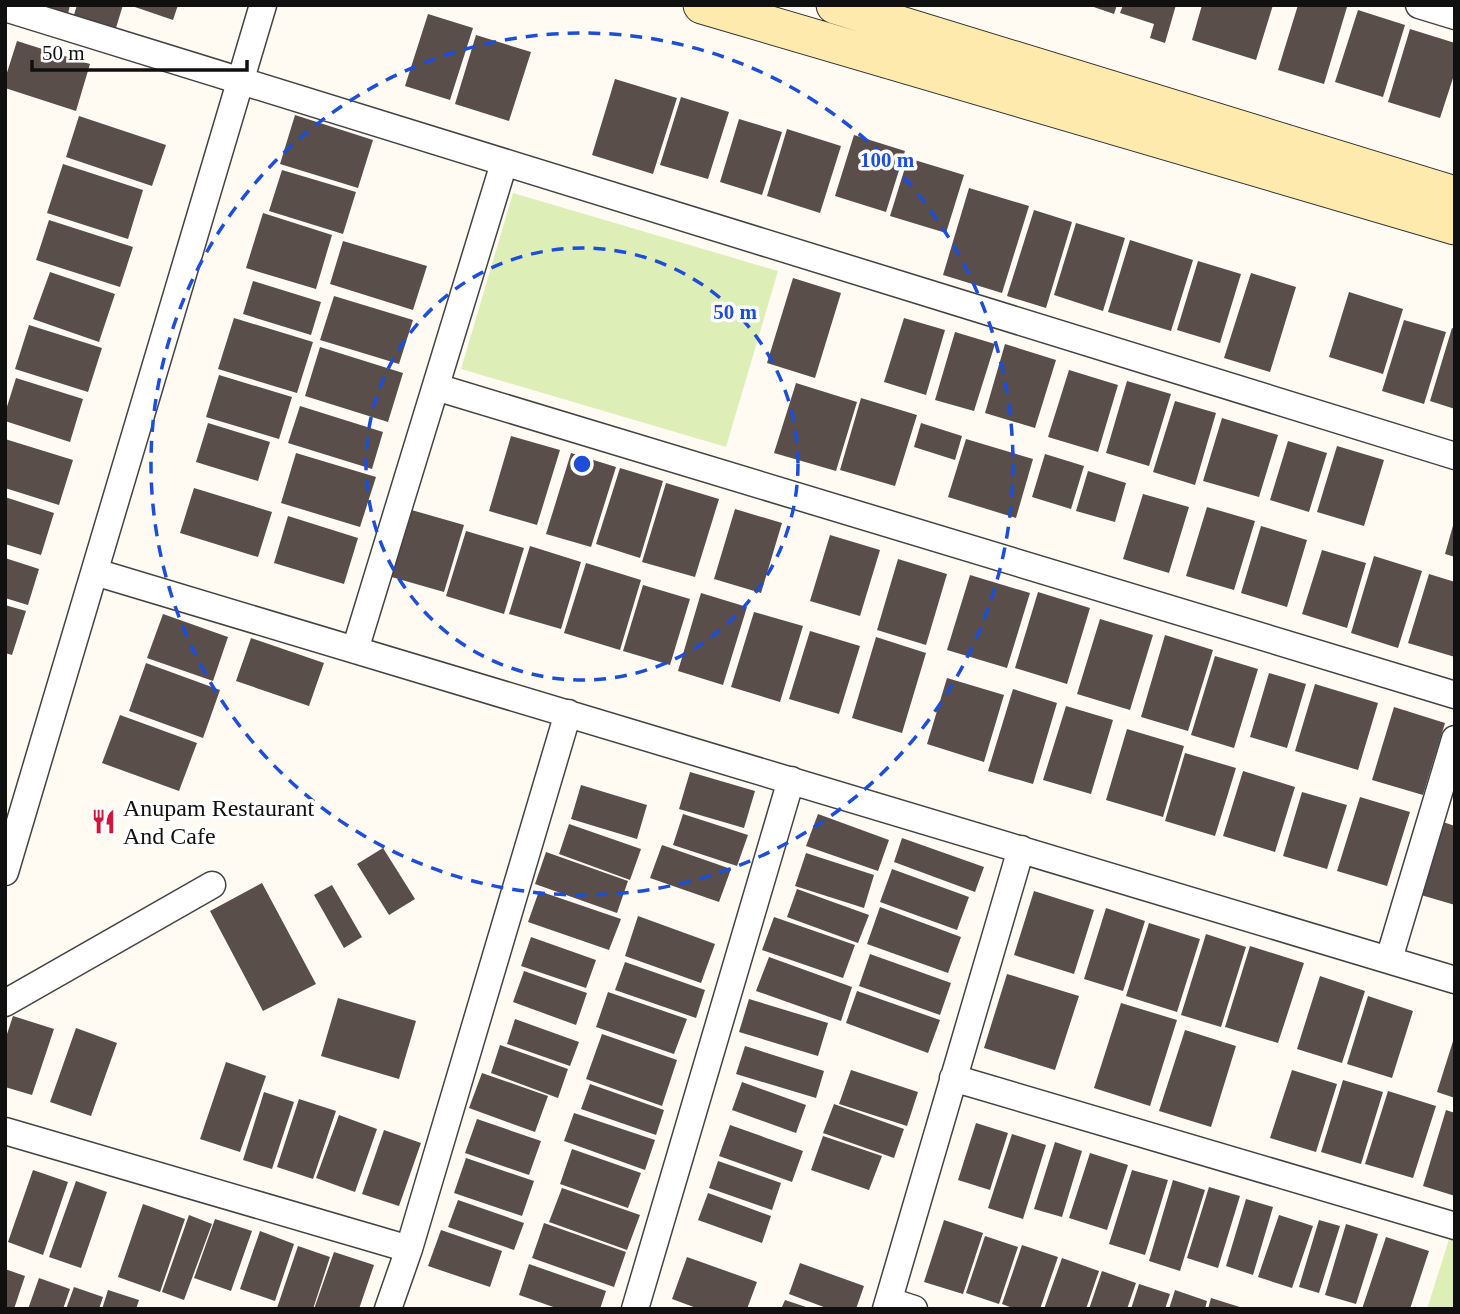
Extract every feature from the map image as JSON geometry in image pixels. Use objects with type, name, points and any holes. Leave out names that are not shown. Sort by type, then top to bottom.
[{"type":"main road","points":[[702,5],[1455,226]]},
{"type":"main road","points":[[835,5],[1455,195]]},
{"type":"street","points":[[5,872],[263,5]]},
{"type":"street","points":[[1419,5],[1455,16]]},
{"type":"street","points":[[5,8],[1455,456]]},
{"type":"street","points":[[355,650],[504,163]]},
{"type":"street","points":[[436,387],[1455,695]]},
{"type":"street","points":[[95,572],[1455,980]]},
{"type":"street","points":[[388,1309],[409,1249],[568,713]]},
{"type":"street","points":[[1389,959],[1455,739]]},
{"type":"street","points":[[635,1309],[791,780]]},
{"type":"street","points":[[914,1309],[887,1305],[1021,849]]},
{"type":"street","points":[[5,1003],[212,885]]},
{"type":"street","points":[[953,1078],[1455,1226]]},
{"type":"street","points":[[5,1131],[409,1249]]},
{"type":"green space","points":[[513,193],[778,271],[726,447],[461,369]]},
{"type":"green space","points":[[1450,1236],[1455,1237],[1455,1309],[1427,1309]]},
{"type":"building","points":[[42,5],[70,5],[68,14]]},
{"type":"building","points":[[77,5],[123,5],[115,31],[73,18]]},
{"type":"building","points":[[129,5],[178,5],[173,20]]},
{"type":"building","points":[[1088,5],[1117,5],[1114,14]]},
{"type":"building","points":[[1123,5],[1176,5],[1165,43],[1150,38],[1154,24],[1120,13]]},
{"type":"building","points":[[1202,5],[1273,5],[1256,60],[1192,40]]},
{"type":"building","points":[[1298,5],[1347,7],[1324,84],[1278,70]]},
{"type":"building","points":[[1358,10],[1405,25],[1383,97],[1335,82]]},
{"type":"building","points":[[428,14],[473,28],[450,100],[405,86]]},
{"type":"building","points":[[1410,29],[1455,43],[1455,72],[1440,118],[1388,102]]},
{"type":"building","points":[[476,35],[531,52],[509,121],[455,104]]},
{"type":"building","points":[[17,41],[90,64],[76,111],[5,88],[5,79]]},
{"type":"building","points":[[615,79],[677,98],[653,174],[592,155]]},
{"type":"building","points":[[681,97],[729,112],[708,179],[660,165]]},
{"type":"building","points":[[295,115],[373,140],[358,188],[280,164]]},
{"type":"building","points":[[79,116],[166,145],[152,186],[66,157]]},
{"type":"building","points":[[739,119],[782,132],[762,195],[720,182]]},
{"type":"building","points":[[787,129],[841,146],[820,213],[767,196]]},
{"type":"building","points":[[854,135],[905,151],[886,212],[835,196]]},
{"type":"building","points":[[908,158],[964,175],[946,233],[890,216]]},
{"type":"building","points":[[63,164],[143,190],[128,239],[47,213]]},
{"type":"building","points":[[282,170],[356,192],[343,234],[269,211]]},
{"type":"building","points":[[969,188],[1029,206],[1002,293],[943,275]]},
{"type":"building","points":[[1034,210],[1072,222],[1046,308],[1007,296]]},
{"type":"building","points":[[263,213],[332,235],[316,289],[246,268]]},
{"type":"building","points":[[49,220],[133,247],[120,287],[36,260]]},
{"type":"building","points":[[1076,223],[1125,238],[1103,311],[1054,295]]},
{"type":"building","points":[[1130,240],[1193,260],[1171,331],[1108,312]]},
{"type":"building","points":[[343,241],[427,266],[413,310],[330,284]]},
{"type":"building","points":[[1198,261],[1241,274],[1220,343],[1177,330]]},
{"type":"building","points":[[50,272],[115,294],[99,342],[33,319]]},
{"type":"building","points":[[1251,273],[1296,287],[1270,372],[1224,358]]},
{"type":"building","points":[[793,278],[841,293],[815,378],[767,363]]},
{"type":"building","points":[[253,281],[321,302],[311,335],[243,314]]},
{"type":"building","points":[[1349,292],[1403,309],[1383,374],[1329,357]]},
{"type":"building","points":[[334,296],[413,320],[399,364],[320,340]]},
{"type":"building","points":[[234,318],[313,342],[297,393],[218,369]]},
{"type":"building","points":[[904,318],[945,330],[926,395],[884,382]]},
{"type":"building","points":[[1404,320],[1446,332],[1424,404],[1382,391]]},
{"type":"building","points":[[29,325],[102,348],[88,392],[15,369]]},
{"type":"building","points":[[1452,328],[1455,329],[1455,409],[1430,401]]},
{"type":"building","points":[[955,332],[995,344],[974,411],[935,400]]},
{"type":"building","points":[[1005,344],[1056,360],[1035,428],[985,413]]},
{"type":"building","points":[[320,347],[403,373],[388,422],[305,396]]},
{"type":"building","points":[[1069,370],[1118,385],[1098,452],[1048,437]]},
{"type":"building","points":[[219,375],[292,397],[279,439],[206,417]]},
{"type":"building","points":[[16,378],[83,399],[70,442],[5,421]]},
{"type":"building","points":[[1127,381],[1171,394],[1149,466],[1106,453]]},
{"type":"building","points":[[796,383],[857,402],[836,471],[774,453]]},
{"type":"building","points":[[861,398],[917,415],[895,486],[840,470]]},
{"type":"building","points":[[1175,401],[1216,413],[1195,485],[1153,472]]},
{"type":"building","points":[[300,406],[383,432],[372,469],[288,443]]},
{"type":"building","points":[[1222,418],[1278,435],[1259,497],[1203,481]]},
{"type":"building","points":[[208,423],[270,442],[258,481],[196,462]]},
{"type":"building","points":[[921,423],[962,436],[955,460],[914,447]]},
{"type":"building","points":[[511,436],[560,450],[537,525],[489,511]]},
{"type":"building","points":[[5,439],[73,460],[59,505],[5,488]]},
{"type":"building","points":[[966,439],[1033,459],[1016,518],[948,497]]},
{"type":"building","points":[[1288,441],[1327,453],[1309,512],[1270,500]]},
{"type":"building","points":[[1337,446],[1384,460],[1364,526],[1317,512]]},
{"type":"building","points":[[296,453],[376,477],[360,527],[281,503]]},
{"type":"building","points":[[571,453],[616,467],[591,547],[546,534]]},
{"type":"building","points":[[1045,454],[1084,466],[1071,509],[1032,497]]},
{"type":"building","points":[[620,468],[663,481],[640,558],[596,544]]},
{"type":"building","points":[[1088,471],[1126,483],[1115,522],[1076,511]]},
{"type":"building","points":[[666,483],[719,499],[695,577],[642,562]]},
{"type":"building","points":[[194,488],[272,512],[258,557],[180,533]]},
{"type":"building","points":[[1143,494],[1189,507],[1169,573],[1123,559]]},
{"type":"building","points":[[5,497],[54,513],[41,555],[5,544]]},
{"type":"building","points":[[1207,507],[1255,521],[1234,590],[1186,576]]},
{"type":"building","points":[[408,509],[464,525],[444,592],[388,576]]},
{"type":"building","points":[[735,509],[782,523],[761,593],[714,579]]},
{"type":"building","points":[[288,516],[358,538],[344,584],[274,563]]},
{"type":"building","points":[[1455,522],[1455,557],[1445,554]]},
{"type":"building","points":[[1261,526],[1307,540],[1287,607],[1241,593]]},
{"type":"building","points":[[466,531],[524,548],[504,614],[446,596]]},
{"type":"building","points":[[830,535],[880,550],[860,616],[810,601]]},
{"type":"building","points":[[530,546],[581,562],[561,629],[509,614]]},
{"type":"building","points":[[1322,550],[1366,563],[1347,628],[1302,614]]},
{"type":"building","points":[[1374,556],[1422,571],[1398,648],[1351,633]]},
{"type":"building","points":[[5,558],[39,569],[28,605],[5,598]]},
{"type":"building","points":[[898,559],[947,574],[926,645],[877,630]]},
{"type":"building","points":[[586,563],[641,580],[620,650],[564,633]]},
{"type":"building","points":[[1429,574],[1455,582],[1455,657],[1408,643]]},
{"type":"building","points":[[970,575],[1030,593],[1007,668],[947,650]]},
{"type":"building","points":[[643,585],[690,599],[670,665],[623,651]]},
{"type":"building","points":[[1038,592],[1090,608],[1067,684],[1015,668]]},
{"type":"building","points":[[701,593],[747,607],[723,685],[678,671]]},
{"type":"building","points":[[5,605],[26,611],[12,655],[5,653]]},
{"type":"building","points":[[754,612],[803,626],[780,702],[731,687]]},
{"type":"building","points":[[163,614],[228,637],[213,681],[147,658]]},
{"type":"building","points":[[1100,619],[1153,635],[1130,710],[1077,694]]},
{"type":"building","points":[[810,631],[860,646],[839,714],[789,699]]},
{"type":"building","points":[[1165,635],[1213,650],[1188,731],[1141,717]]},
{"type":"building","points":[[876,637],[926,653],[902,733],[852,718]]},
{"type":"building","points":[[251,638],[324,663],[309,706],[236,681]]},
{"type":"building","points":[[1215,656],[1258,669],[1234,748],[1191,735]]},
{"type":"building","points":[[146,663],[220,690],[203,738],[129,711]]},
{"type":"building","points":[[1269,673],[1306,684],[1287,748],[1250,737]]},
{"type":"building","points":[[947,678],[1004,695],[984,762],[927,744]]},
{"type":"building","points":[[1315,684],[1378,703],[1358,770],[1295,751]]},
{"type":"building","points":[[1013,689],[1057,703],[1033,784],[988,771]]},
{"type":"building","points":[[1066,706],[1113,720],[1091,794],[1043,780]]},
{"type":"building","points":[[1394,707],[1445,723],[1423,795],[1372,780]]},
{"type":"building","points":[[120,715],[197,743],[179,791],[102,763]]},
{"type":"building","points":[[1127,729],[1184,746],[1163,817],[1106,800]]},
{"type":"building","points":[[1185,753],[1236,768],[1215,836],[1165,821]]},
{"type":"building","points":[[1243,771],[1295,787],[1275,852],[1223,836]]},
{"type":"building","points":[[690,772],[755,791],[744,828],[679,809]]},
{"type":"building","points":[[581,785],[647,805],[637,839],[571,819]]},
{"type":"building","points":[[1302,792],[1347,805],[1327,869],[1283,856]]},
{"type":"building","points":[[1360,797],[1410,812],[1387,886],[1337,871]]},
{"type":"building","points":[[683,814],[748,835],[737,866],[673,845]]},
{"type":"building","points":[[818,814],[889,840],[878,871],[806,846]]},
{"type":"building","points":[[1443,822],[1455,826],[1455,905],[1421,895]]},
{"type":"building","points":[[569,824],[641,849],[630,880],[559,854]]},
{"type":"building","points":[[902,838],[984,867],[975,892],[894,862]]},
{"type":"building","points":[[662,845],[731,869],[719,902],[650,878]]},
{"type":"building","points":[[383,848],[415,899],[389,915],[357,864]]},
{"type":"building","points":[[546,852],[628,881],[617,913],[535,884]]},
{"type":"building","points":[[806,853],[874,875],[864,908],[795,886]]},
{"type":"building","points":[[892,869],[969,897],[957,930],[880,902]]},
{"type":"building","points":[[262,883],[316,984],[263,1011],[210,911]]},
{"type":"building","points":[[332,885],[362,937],[344,948],[314,895]]},
{"type":"building","points":[[797,889],[869,915],[858,943],[787,917]]},
{"type":"building","points":[[539,891],[621,919],[609,950],[528,922]]},
{"type":"building","points":[[1034,891],[1094,910],[1074,974],[1014,955]]},
{"type":"building","points":[[880,907],[961,937],[948,973],[867,944]]},
{"type":"building","points":[[1106,908],[1145,921],[1123,991],[1084,979]]},
{"type":"building","points":[[638,916],[715,944],[701,983],[625,956]]},
{"type":"building","points":[[774,917],[855,945],[843,978],[762,950]]},
{"type":"building","points":[[1149,923],[1200,939],[1177,1012],[1126,996]]},
{"type":"building","points":[[1206,934],[1246,947],[1221,1027],[1181,1015]]},
{"type":"building","points":[[531,937],[596,960],[586,988],[521,966]]},
{"type":"building","points":[[1250,946],[1304,963],[1278,1043],[1225,1027]]},
{"type":"building","points":[[870,954],[951,983],[940,1015],[859,986]]},
{"type":"building","points":[[769,957],[852,987],[841,1021],[756,991]]},
{"type":"building","points":[[625,962],[705,990],[696,1018],[615,990]]},
{"type":"building","points":[[524,971],[587,993],[576,1025],[513,1002]]},
{"type":"building","points":[[1007,974],[1079,996],[1055,1070],[984,1048]]},
{"type":"building","points":[[1320,976],[1365,991],[1342,1063],[1297,1049]]},
{"type":"building","points":[[857,991],[940,1020],[928,1053],[846,1023]]},
{"type":"building","points":[[608,992],[687,1019],[674,1054],[596,1027]]},
{"type":"building","points":[[1368,996],[1413,1011],[1392,1078],[1347,1064]]},
{"type":"building","points":[[338,998],[416,1021],[399,1079],[321,1056]]},
{"type":"building","points":[[749,999],[828,1023],[818,1056],[739,1032]]},
{"type":"building","points":[[1121,1003],[1177,1020],[1150,1106],[1094,1088]]},
{"type":"building","points":[[13,1016],[54,1029],[32,1095],[5,1087],[5,1040]]},
{"type":"building","points":[[515,1019],[579,1042],[570,1066],[507,1044]]},
{"type":"building","points":[[76,1028],[117,1043],[91,1116],[50,1102]]},
{"type":"building","points":[[1185,1030],[1236,1046],[1211,1127],[1159,1111]]},
{"type":"building","points":[[602,1034],[677,1060],[662,1106],[586,1079]]},
{"type":"building","points":[[1455,1038],[1455,1098],[1437,1092]]},
{"type":"building","points":[[500,1045],[568,1069],[558,1098],[491,1073]]},
{"type":"building","points":[[745,1046],[824,1071],[816,1098],[736,1074]]},
{"type":"building","points":[[226,1062],[266,1076],[240,1152],[200,1139]]},
{"type":"building","points":[[851,1070],[918,1092],[907,1126],[839,1104]]},
{"type":"building","points":[[1292,1070],[1337,1084],[1316,1152],[1270,1138]]},
{"type":"building","points":[[482,1073],[548,1096],[535,1132],[469,1108]]},
{"type":"building","points":[[1343,1080],[1383,1092],[1361,1164],[1321,1152]]},
{"type":"building","points":[[742,1082],[806,1105],[796,1133],[732,1110]]},
{"type":"building","points":[[590,1084],[664,1110],[656,1135],[581,1109]]},
{"type":"building","points":[[1388,1091],[1436,1106],[1413,1178],[1365,1164]]},
{"type":"building","points":[[264,1092],[294,1102],[272,1169],[243,1160]]},
{"type":"building","points":[[299,1099],[336,1111],[313,1179],[277,1167]]},
{"type":"building","points":[[834,1104],[904,1129],[894,1158],[823,1133]]},
{"type":"building","points":[[1446,1110],[1455,1113],[1455,1196],[1423,1186]]},
{"type":"building","points":[[574,1113],[655,1140],[645,1170],[564,1141]]},
{"type":"building","points":[[339,1115],[377,1129],[355,1192],[316,1178]]},
{"type":"building","points":[[477,1119],[541,1141],[529,1175],[465,1153]]},
{"type":"building","points":[[976,1123],[1008,1133],[990,1190],[958,1180]]},
{"type":"building","points":[[730,1125],[803,1151],[792,1182],[719,1156]]},
{"type":"building","points":[[384,1130],[421,1143],[399,1206],[362,1194]]},
{"type":"building","points":[[1012,1134],[1046,1145],[1023,1219],[988,1208]]},
{"type":"building","points":[[823,1136],[882,1156],[869,1190],[811,1170]]},
{"type":"building","points":[[1055,1142],[1082,1151],[1062,1217],[1034,1209]]},
{"type":"building","points":[[572,1149],[641,1173],[628,1208],[560,1184]]},
{"type":"building","points":[[1090,1153],[1128,1165],[1107,1230],[1069,1218]]},
{"type":"building","points":[[466,1158],[534,1181],[522,1216],[454,1193]]},
{"type":"building","points":[[718,1161],[781,1183],[772,1210],[709,1188]]},
{"type":"building","points":[[33,1170],[68,1182],[43,1255],[8,1242]]},
{"type":"building","points":[[1132,1170],[1168,1180],[1145,1255],[1109,1244]]},
{"type":"building","points":[[1173,1180],[1205,1190],[1180,1271],[1149,1261]]},
{"type":"building","points":[[76,1181],[107,1192],[81,1268],[49,1257]]},
{"type":"building","points":[[1209,1187],[1240,1196],[1218,1268],[1187,1258]]},
{"type":"building","points":[[562,1188],[640,1215],[627,1250],[549,1222]]},
{"type":"building","points":[[708,1193],[771,1216],[762,1243],[698,1220]]},
{"type":"building","points":[[1246,1199],[1273,1207],[1253,1275],[1226,1266]]},
{"type":"building","points":[[458,1200],[524,1223],[514,1250],[448,1227]]},
{"type":"building","points":[[143,1204],[185,1219],[160,1292],[118,1277]]},
{"type":"building","points":[[189,1215],[212,1224],[184,1300],[162,1292]]},
{"type":"building","points":[[1279,1215],[1313,1226],[1292,1288],[1258,1277]]},
{"type":"building","points":[[215,1219],[252,1231],[231,1291],[194,1278]]},
{"type":"building","points":[[944,1220],[983,1233],[963,1294],[924,1282]]},
{"type":"building","points":[[1319,1220],[1340,1226],[1319,1293],[1299,1287]]},
{"type":"building","points":[[544,1223],[626,1252],[614,1287],[532,1258]]},
{"type":"building","points":[[1346,1224],[1378,1234],[1356,1304],[1325,1295]]},
{"type":"building","points":[[441,1230],[502,1251],[490,1287],[428,1266]]},
{"type":"building","points":[[260,1231],[294,1244],[275,1301],[240,1289]]},
{"type":"building","points":[[985,1236],[1018,1247],[999,1304],[966,1293]]},
{"type":"building","points":[[1386,1237],[1429,1251],[1410,1309],[1362,1309]]},
{"type":"building","points":[[1022,1245],[1058,1257],[1040,1309],[1015,1309],[1002,1304]]},
{"type":"building","points":[[298,1246],[330,1257],[313,1309],[280,1309],[277,1308]]},
{"type":"building","points":[[334,1252],[374,1265],[359,1309],[314,1309]]},
{"type":"building","points":[[687,1257],[757,1282],[747,1309],[699,1309],[672,1299]]},
{"type":"building","points":[[1062,1258],[1099,1271],[1086,1309],[1044,1309]]},
{"type":"building","points":[[800,1263],[864,1286],[856,1309],[829,1309],[789,1294]]},
{"type":"building","points":[[529,1264],[606,1291],[600,1309],[559,1309],[519,1295]]},
{"type":"building","points":[[5,1269],[25,1276],[14,1309],[5,1309]]},
{"type":"building","points":[[1102,1271],[1136,1283],[1127,1309],[1089,1309]]},
{"type":"building","points":[[39,1278],[70,1289],[63,1309],[28,1309]]},
{"type":"building","points":[[1139,1284],[1170,1294],[1165,1309],[1131,1309]]},
{"type":"building","points":[[74,1287],[103,1297],[99,1309],[66,1309]]},
{"type":"building","points":[[108,1290],[139,1300],[136,1309],[102,1309]]},
{"type":"building","points":[[1175,1290],[1207,1301],[1205,1309],[1169,1309]]},
{"type":"building","points":[[1211,1298],[1243,1308],[1243,1309],[1208,1309]]},
{"type":"building","points":[[785,1300],[809,1308],[809,1309],[781,1309]]},
{"type":"place","name":"Anupam Restaurant And Cafe","points":[[103,822]]}]
